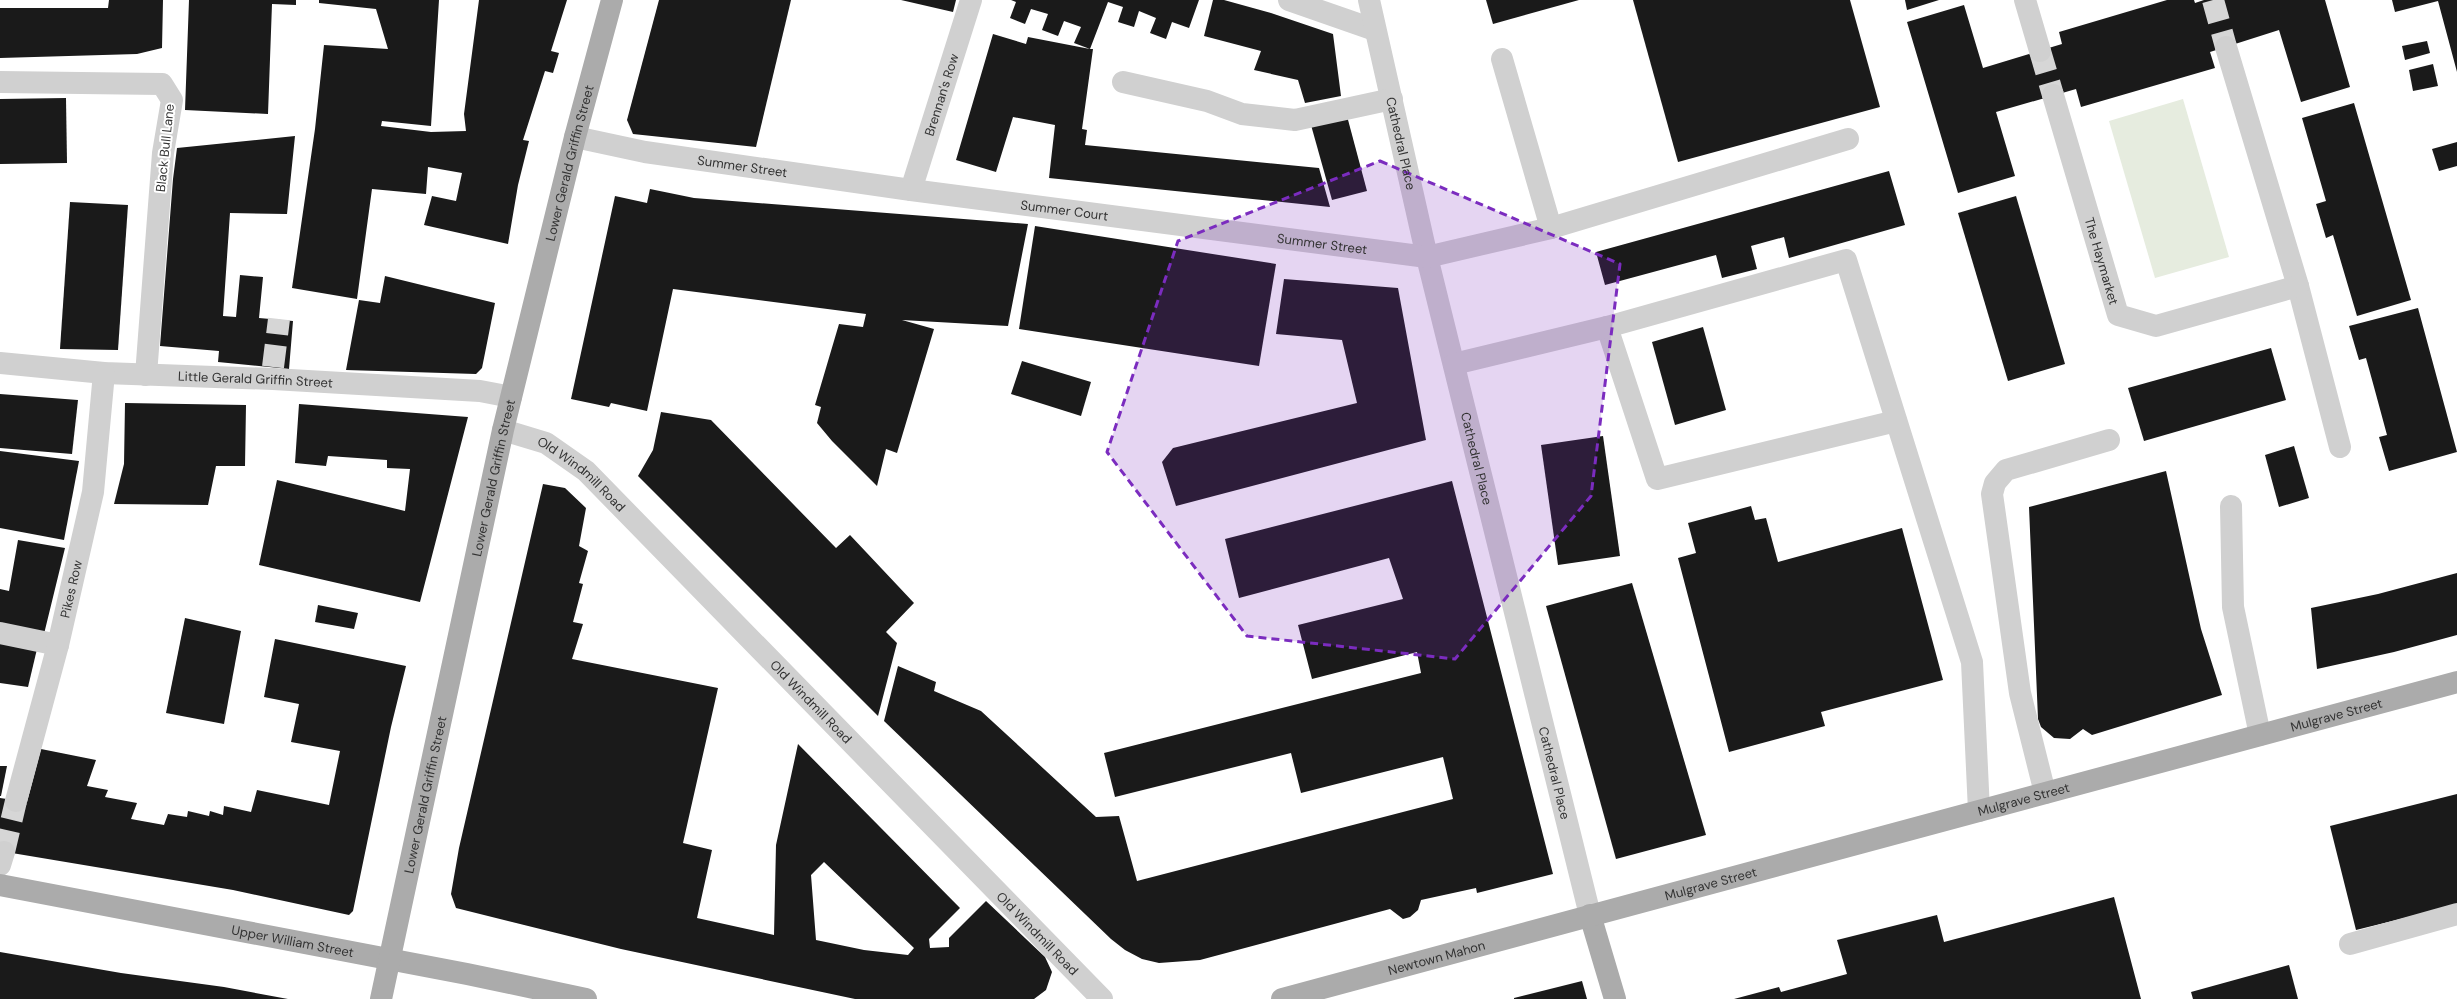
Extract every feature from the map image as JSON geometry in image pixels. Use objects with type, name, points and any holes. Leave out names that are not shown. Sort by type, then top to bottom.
[{"type":"main road","name":"Lower Gerald Griffin Street","points":[[381,999],[503,430],[575,137],[612,0]]},
{"type":"main road","name":"Mulgrave Street","points":[[1590,915],[2457,682]]},
{"type":"main road","name":"Upper William Street","points":[[0,886],[390,959],[586,999]]},
{"type":"main road","name":"Newtown Mahon","points":[[1282,999],[1590,915]]},
{"type":"main road","points":[[1590,915],[1615,999]]},
{"type":"street","name":"Brennan's Row","points":[[911,190],[971,0]]},
{"type":"street","points":[[1289,0],[1376,30]]},
{"type":"street","name":"Cathedral Place","points":[[1369,0],[1427,256],[1590,915]]},
{"type":"street","points":[[2025,0],[2040,51]]},
{"type":"street","points":[[2226,47],[2298,286],[2340,447]]},
{"type":"street","points":[[1502,59],[1551,228]]},
{"type":"street","name":"Black Bull Lane","points":[[0,82],[162,84],[172,100],[163,153],[146,375]]},
{"type":"street","points":[[1123,82],[1207,102],[1242,114],[1295,120],[1392,99]]},
{"type":"street","name":"The Haymarket","points":[[2053,95],[2118,315],[2156,326],[2298,286]]},
{"type":"street","name":"Summer Street","points":[[575,137],[645,152],[911,190]]},
{"type":"street","name":"Summer Street","points":[[1218,230],[1427,256],[1551,228],[1848,139]]},
{"type":"street","name":"Summer Court","points":[[911,190],[1218,230]]},
{"type":"street","points":[[1454,364],[1607,327],[1846,260],[1972,662],[1978,811]]},
{"type":"street","points":[[1607,327],[1657,479],[1896,421]]},
{"type":"street","name":"Little Gerald Griffin Street","points":[[0,363],[104,374],[146,375],[273,373],[480,391],[511,397]]},
{"type":"street","name":"Pikes Row","points":[[16,801],[58,646],[93,492],[104,374]]},
{"type":"street","name":"Old Windmill Road","points":[[503,430],[546,443],[586,471],[1102,999]]},
{"type":"street","points":[[2045,793],[2020,693],[1992,494],[1995,483],[2006,470],[2109,440]]},
{"type":"street","points":[[2231,506],[2233,607],[2260,735]]},
{"type":"street","points":[[0,633],[58,646]]},
{"type":"street","points":[[2350,944],[2457,914]]},
{"type":"highlighted area","points":[[1380,161],[1620,264],[1591,496],[1455,659],[1247,636],[1107,452],[1178,241]]},
{"type":"shaded area","points":[[2183,99],[2229,257],[2155,278],[2109,121]]},
{"type":"building","points":[[109,0],[163,0],[162,48],[137,54],[0,58],[0,8],[108,8]]},
{"type":"building","points":[[189,0],[296,0],[296,5],[272,4],[268,114],[185,110]]},
{"type":"building","points":[[319,0],[439,0],[431,126],[382,121],[381,126],[431,132],[466,131],[464,114],[479,0],[567,0],[551,51],[559,53],[553,73],[545,71],[523,140],[529,141],[518,185],[508,244],[424,225],[432,196],[456,201],[462,173],[428,167],[426,194],[372,189],[357,299],[292,288],[315,129],[324,45],[388,49],[376,9],[319,3]]},
{"type":"building","points":[[659,0],[791,0],[756,147],[633,134],[627,120]]},
{"type":"building","points":[[901,0],[956,0],[953,12]]},
{"type":"building","points":[[1011,0],[1199,0],[1189,28],[1172,22],[1166,39],[1150,33],[1156,18],[1139,11],[1134,27],[1118,22],[1123,7],[1108,2],[1090,49],[1074,43],[1081,27],[1064,21],[1058,36],[1042,30],[1048,14],[1031,9],[1025,24],[1010,18],[1016,2]]},
{"type":"building","points":[[1213,0],[1224,0],[1271,13],[1333,34],[1341,96],[1305,103],[1298,80],[1254,70],[1261,51],[1204,36]]},
{"type":"building","points":[[1486,0],[1579,0],[1493,24]]},
{"type":"building","points":[[1633,0],[1850,0],[1880,107],[1678,162]]},
{"type":"building","points":[[1905,0],[1939,0],[1907,10]]},
{"type":"building","points":[[2167,0],[2194,0],[2195,3],[2204,0],[2325,0],[2350,87],[2301,102],[2279,30],[2210,52],[2215,68],[2081,107],[2076,89],[1996,112],[2015,176],[1958,193],[1907,22],[1964,5],[1983,68],[2062,44],[2059,32]]},
{"type":"building","points":[[2392,0],[2457,0],[2457,72],[2438,1],[2395,12]]},
{"type":"building","points":[[993,34],[1026,44],[1028,37],[1093,49],[1082,129],[1087,130],[1085,145],[1319,168],[1330,207],[1049,178],[1055,125],[1013,117],[996,172],[956,160]]},
{"type":"building","points":[[2427,41],[2430,53],[2405,60],[2402,46]]},
{"type":"building","points":[[2433,64],[2438,86],[2413,91],[2409,70]]},
{"type":"building","points":[[66,98],[67,163],[0,164],[0,99]]},
{"type":"building","points":[[2354,103],[2411,300],[2357,316],[2333,235],[2326,238],[2316,204],[2326,201],[2302,118]]},
{"type":"building","points":[[1347,116],[1367,191],[1332,200],[1311,125]]},
{"type":"building","points":[[295,136],[287,214],[230,213],[223,316],[236,317],[240,275],[263,277],[259,318],[293,321],[289,369],[218,362],[219,351],[160,346],[173,179],[177,148]]},
{"type":"building","points":[[2457,142],[2457,166],[2439,171],[2432,149]]},
{"type":"building","points":[[1889,171],[1905,225],[1789,258],[1784,237],[1751,246],[1757,269],[1722,278],[1716,255],[1605,285],[1596,252]]},
{"type":"building","points":[[650,189],[694,198],[1028,224],[1008,326],[902,320],[934,329],[897,453],[886,449],[877,486],[832,441],[817,423],[821,407],[815,405],[839,324],[863,327],[866,314],[673,289],[647,411],[611,403],[609,407],[571,399],[615,196],[647,203]]},
{"type":"building","points":[[2016,196],[2065,364],[2008,381],[1958,213]]},
{"type":"building","points":[[70,202],[128,205],[118,350],[60,349]]},
{"type":"building","points":[[1035,226],[1276,264],[1259,366],[1019,329]]},
{"type":"building","points":[[385,276],[495,303],[482,368],[476,374],[346,370],[359,300],[380,303]]},
{"type":"building","points":[[1284,279],[1398,288],[1426,440],[1176,506],[1162,462],[1173,448],[1357,403],[1342,340],[1276,334]]},
{"type":"building","points":[[2418,308],[2457,452],[2389,471],[2379,437],[2387,435],[2366,358],[2359,360],[2349,326]]},
{"type":"building","points":[[1703,327],[1726,410],[1675,425],[1652,342]]},
{"type":"building","points":[[2271,348],[2286,400],[2144,441],[2128,388]]},
{"type":"building","points":[[1022,361],[1091,382],[1081,416],[1011,394]]},
{"type":"building","points":[[0,394],[78,400],[72,454],[0,448]]},
{"type":"building","points":[[125,403],[246,405],[245,466],[216,466],[208,505],[114,504],[124,464]]},
{"type":"building","points":[[299,404],[468,417],[420,602],[259,565],[277,480],[405,511],[410,469],[387,468],[387,460],[328,456],[326,466],[295,463]]},
{"type":"building","points":[[661,412],[711,420],[836,548],[850,535],[914,603],[886,632],[897,643],[878,716],[638,476],[653,450]]},
{"type":"building","points":[[1603,436],[1620,556],[1558,565],[1541,445]]},
{"type":"building","points":[[2294,446],[2309,498],[2279,507],[2265,455]]},
{"type":"building","points":[[0,451],[79,461],[64,540],[0,528]]},
{"type":"building","points":[[2166,471],[2201,629],[2222,695],[2092,735],[2083,729],[2070,739],[2054,738],[2041,727],[2038,719],[2029,507]]},
{"type":"building","points":[[1452,481],[1553,874],[1477,893],[1476,888],[1421,900],[1418,910],[1410,917],[1403,919],[1390,909],[1200,960],[1159,963],[1142,959],[1125,950],[1111,939],[884,721],[898,666],[936,682],[934,691],[981,711],[1096,817],[1119,816],[1137,881],[1453,799],[1443,757],[1301,793],[1291,753],[1115,797],[1104,753],[1421,673],[1417,652],[1312,679],[1298,625],[1403,599],[1389,558],[1239,598],[1225,539]]},
{"type":"building","points":[[543,484],[565,488],[586,508],[579,546],[588,551],[579,583],[583,584],[573,622],[583,624],[572,659],[718,688],[683,843],[712,850],[697,918],[774,935],[776,845],[798,744],[960,908],[929,939],[930,948],[949,947],[949,938],[986,901],[1045,957],[1052,972],[1046,990],[1034,999],[855,999],[621,949],[456,908],[451,894],[459,848]],"holes":[[[824,862],[914,948],[908,955],[864,950],[816,940],[811,875]]]},
{"type":"building","points":[[1751,506],[1755,520],[1766,518],[1778,562],[1902,528],[1943,680],[1821,712],[1825,726],[1729,752],[1678,558],[1696,553],[1688,523]]},
{"type":"building","points":[[18,540],[65,548],[44,634],[0,624],[0,589],[9,591]]},
{"type":"building","points":[[2457,573],[2457,635],[2394,652],[2317,669],[2311,608],[2378,594]]},
{"type":"building","points":[[1632,583],[1706,835],[1616,859],[1546,606]]},
{"type":"building","points":[[318,605],[358,613],[354,629],[315,622]]},
{"type":"building","points":[[185,618],[241,631],[224,724],[166,713]]},
{"type":"building","points":[[275,639],[406,666],[391,727],[353,911],[349,915],[233,890],[0,851],[0,798],[27,802],[41,749],[96,760],[87,786],[108,790],[105,797],[137,803],[131,819],[164,825],[168,814],[187,817],[188,811],[209,816],[210,811],[223,815],[224,806],[251,812],[257,790],[329,805],[340,751],[291,742],[299,704],[264,697]]},
{"type":"building","points":[[0,642],[37,649],[28,687],[0,683]]},
{"type":"building","points":[[0,766],[7,766],[1,796],[0,796]]},
{"type":"building","points":[[2457,794],[2457,905],[2356,930],[2330,826]]},
{"type":"building","points":[[2114,897],[2141,999],[1734,999],[1779,987],[1781,992],[1847,974],[1837,940],[1937,915],[1944,942]]},
{"type":"building","points":[[0,952],[121,973],[224,987],[288,999],[0,999]]},
{"type":"building","points":[[2289,965],[2298,999],[2193,999],[2191,992]]},
{"type":"building","points":[[1582,981],[1587,999],[1514,999],[1514,998]]},
{"type":"tunnel","points":[[2213,0],[2226,47]]},
{"type":"tunnel","points":[[2040,51],[2053,95]]},
{"type":"tunnel","points":[[273,367],[279,319]]},
{"type":"tunnel","points":[[4,852],[16,801]]}]
